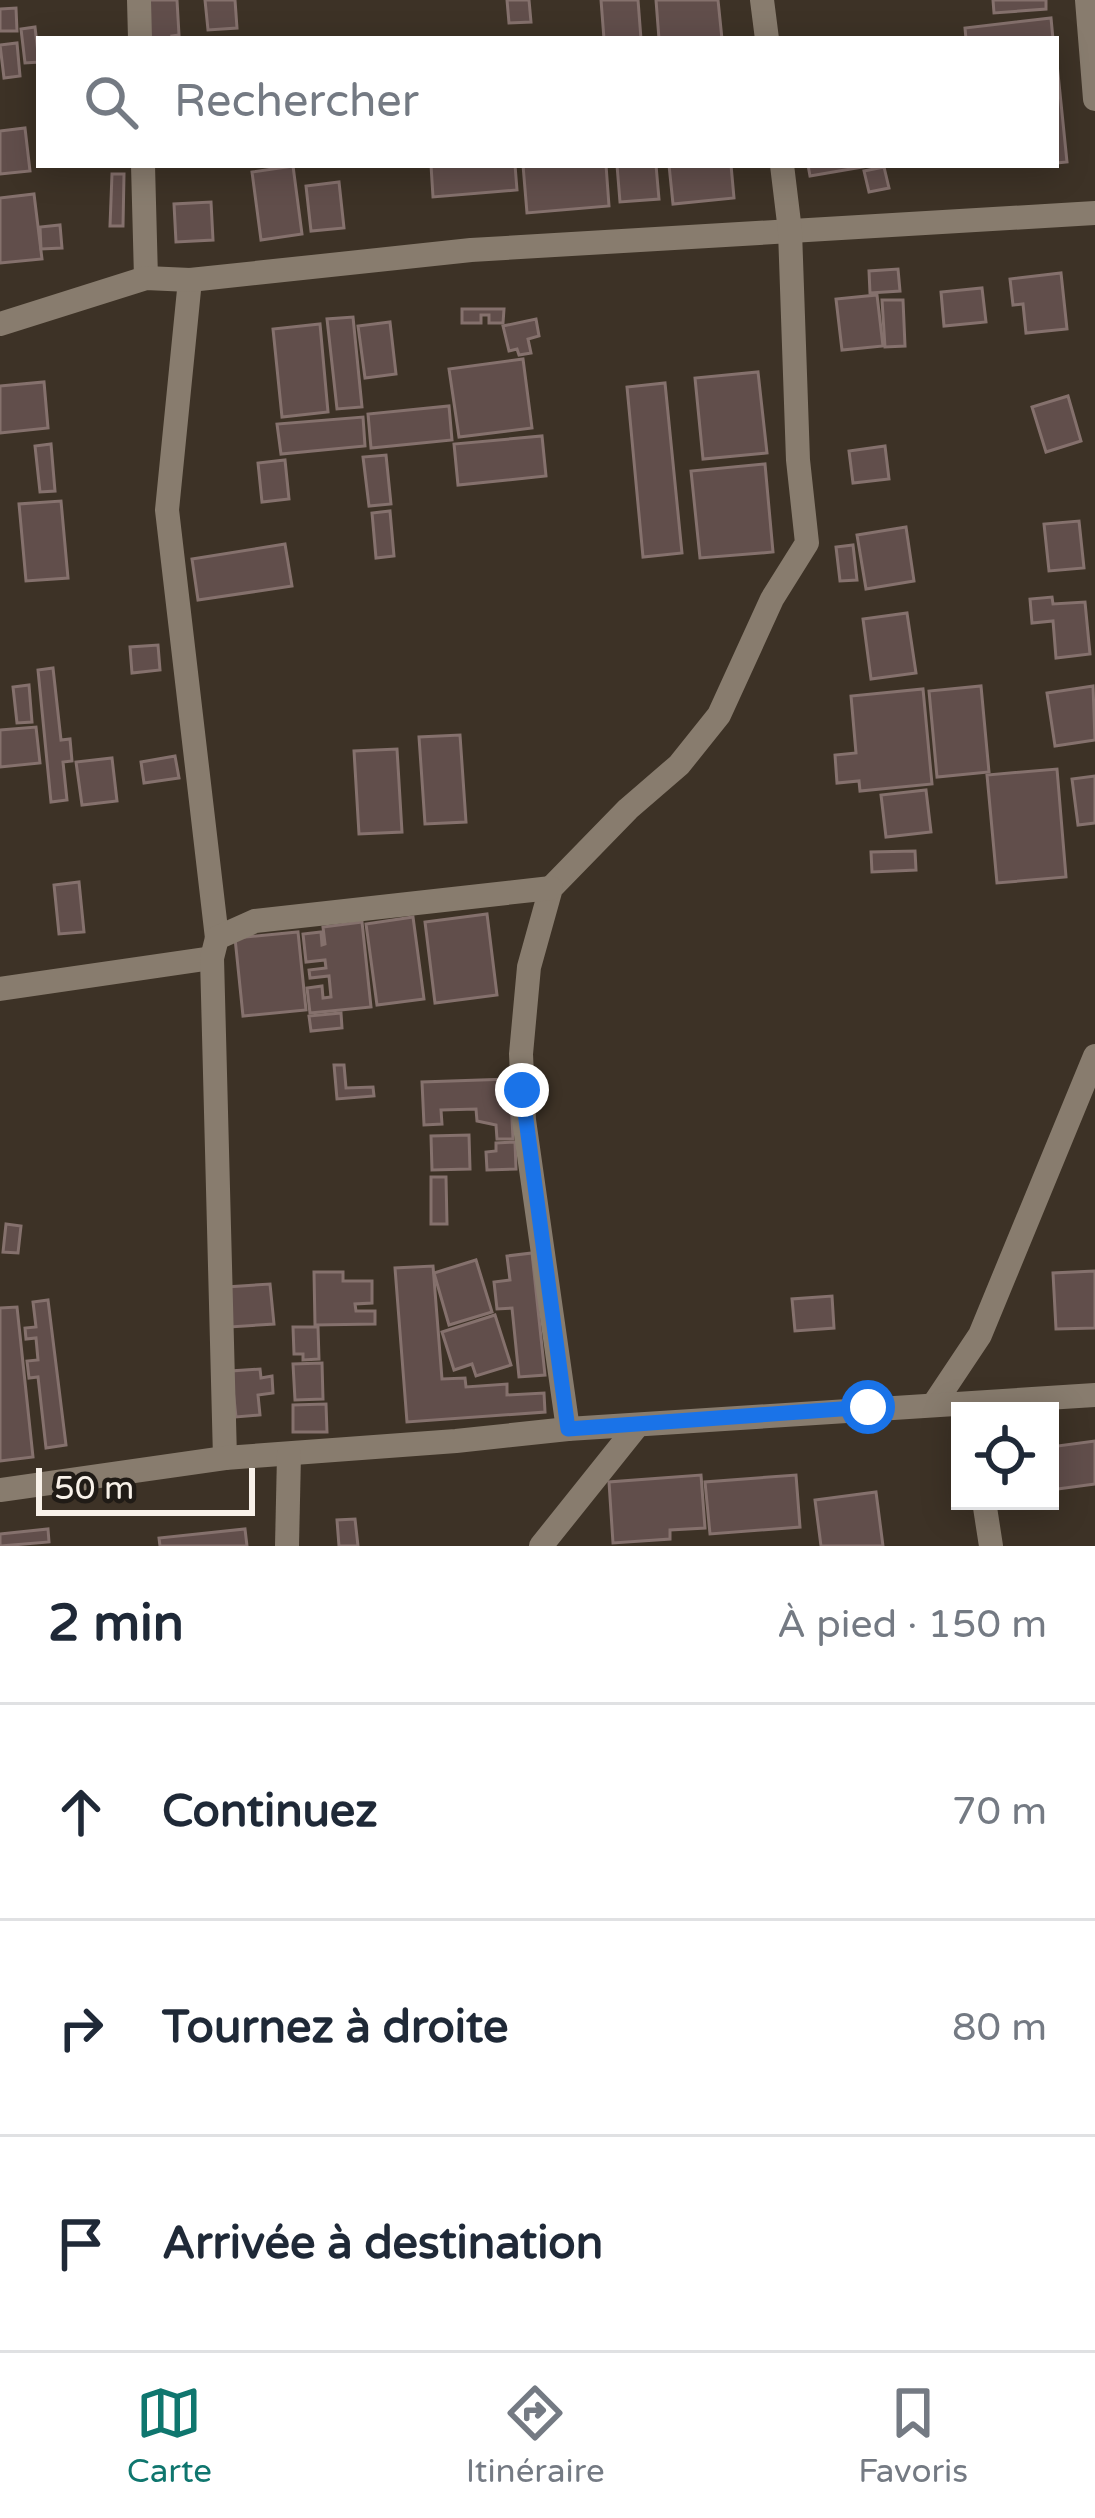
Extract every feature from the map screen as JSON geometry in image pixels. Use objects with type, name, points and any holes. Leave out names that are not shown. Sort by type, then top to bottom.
[{"type":"street","points":[[139,0],[140,36]]},
{"type":"street","points":[[762,0],[767,36]]},
{"type":"street","points":[[1087,0],[1095,99]]},
{"type":"street","points":[[143,168],[146,278]]},
{"type":"street","points":[[568,1429],[524,1120],[520,1054],[529,967],[551,888],[628,809],[679,765],[719,715],[772,599],[807,543],[782,168]]},
{"type":"street","points":[[0,324],[146,278],[190,280],[471,250],[1095,212]]},
{"type":"street","points":[[190,280],[167,510],[215,948],[225,1459]]},
{"type":"street","points":[[0,989],[215,948],[255,920],[551,888]]},
{"type":"street","points":[[934,1404],[980,1335],[1095,1056]]},
{"type":"street","points":[[1017,1402],[1095,1395]]},
{"type":"street","points":[[0,1490],[225,1459],[568,1429],[951,1405]]},
{"type":"street","points":[[541,1546],[637,1426]]},
{"type":"street","points":[[287,1546],[289,1455]]},
{"type":"street","points":[[985,1510],[991,1546]]},
{"type":"building","points":[[147,0],[177,0],[179,35],[150,36]]},
{"type":"building","points":[[205,0],[235,0],[237,28],[208,30]]},
{"type":"building","points":[[507,0],[529,0],[531,22],[509,23]]},
{"type":"building","points":[[601,0],[638,0],[641,36],[604,36]]},
{"type":"building","points":[[656,0],[718,0],[722,36],[659,36]]},
{"type":"building","points":[[993,0],[1046,0],[1046,9],[994,13]]},
{"type":"building","points":[[16,8],[17,31],[0,31],[0,9]]},
{"type":"building","points":[[1051,18],[1053,36],[966,36],[965,28]]},
{"type":"building","points":[[35,27],[36,62],[25,63],[21,29]]},
{"type":"building","points":[[17,43],[20,76],[4,78],[0,45]]},
{"type":"building","points":[[1059,83],[1067,162],[1059,163]]},
{"type":"building","points":[[25,128],[30,171],[0,174],[0,131]]},
{"type":"building","points":[[293,168],[302,234],[261,240],[252,172]]},
{"type":"building","points":[[431,168],[515,168],[517,190],[433,197]]},
{"type":"building","points":[[523,168],[606,168],[609,206],[527,213]]},
{"type":"building","points":[[617,168],[656,168],[659,199],[620,202]]},
{"type":"building","points":[[669,168],[731,168],[734,198],[673,204]]},
{"type":"building","points":[[809,168],[857,168],[810,176]]},
{"type":"building","points":[[884,168],[889,188],[869,192],[864,171]]},
{"type":"building","points":[[112,174],[124,174],[123,226],[110,226]]},
{"type":"building","points":[[339,182],[344,228],[311,231],[306,186]]},
{"type":"building","points":[[34,194],[42,259],[0,263],[0,198]]},
{"type":"building","points":[[211,202],[213,240],[176,242],[174,204]]},
{"type":"building","points":[[60,225],[62,248],[41,249],[40,227]]},
{"type":"building","points":[[898,269],[900,291],[870,293],[869,271]]},
{"type":"building","points":[[1061,273],[1067,329],[1026,333],[1023,304],[1013,305],[1010,279]]},
{"type":"building","points":[[982,288],[986,322],[944,326],[941,292]]},
{"type":"building","points":[[877,295],[883,346],[842,350],[836,299]]},
{"type":"building","points":[[882,300],[903,300],[905,346],[885,347]]},
{"type":"building","points":[[462,309],[504,309],[503,323],[489,323],[489,315],[481,315],[481,323],[462,323]]},
{"type":"building","points":[[353,317],[362,407],[337,409],[327,319]]},
{"type":"building","points":[[536,319],[539,336],[528,339],[531,353],[509,351],[503,326]]},
{"type":"building","points":[[390,322],[396,374],[365,378],[358,326]]},
{"type":"building","points":[[320,324],[328,412],[282,417],[273,329]]},
{"type":"building","points":[[523,359],[532,428],[459,437],[449,369]]},
{"type":"building","points":[[758,372],[767,453],[703,459],[695,378]]},
{"type":"building","points":[[44,382],[48,428],[0,433],[0,386]]},
{"type":"building","points":[[665,383],[682,553],[643,557],[627,387]]},
{"type":"building","points":[[1068,396],[1081,441],[1046,452],[1032,407]]},
{"type":"building","points":[[449,406],[452,440],[371,448],[368,414]]},
{"type":"building","points":[[363,417],[365,446],[281,454],[277,424]]},
{"type":"building","points":[[542,436],[546,476],[458,485],[454,444]]},
{"type":"building","points":[[51,444],[55,491],[40,492],[35,446]]},
{"type":"building","points":[[885,446],[889,479],[853,483],[849,451]]},
{"type":"building","points":[[386,455],[391,504],[369,506],[363,457]]},
{"type":"building","points":[[285,460],[289,499],[262,502],[258,463]]},
{"type":"building","points":[[765,464],[773,552],[700,558],[691,471]]},
{"type":"building","points":[[61,501],[68,578],[26,581],[19,504]]},
{"type":"building","points":[[390,511],[394,556],[376,558],[372,513]]},
{"type":"building","points":[[1079,521],[1084,568],[1049,571],[1044,524]]},
{"type":"building","points":[[906,527],[914,581],[866,589],[857,535]]},
{"type":"building","points":[[285,544],[292,586],[198,600],[192,559]]},
{"type":"building","points":[[853,545],[857,580],[840,581],[836,547]]},
{"type":"building","points":[[1052,597],[1053,604],[1085,602],[1090,654],[1056,658],[1053,621],[1032,623],[1030,599]]},
{"type":"building","points":[[907,613],[916,673],[871,679],[863,619]]},
{"type":"building","points":[[158,645],[160,670],[132,673],[130,647]]},
{"type":"building","points":[[53,668],[61,740],[70,739],[72,761],[63,762],[67,800],[51,802],[38,670]]},
{"type":"building","points":[[29,685],[32,722],[17,723],[13,687]]},
{"type":"building","points":[[981,686],[989,772],[937,777],[929,691]]},
{"type":"building","points":[[1093,686],[1095,740],[1055,746],[1047,693]]},
{"type":"building","points":[[923,689],[932,784],[860,791],[859,781],[837,783],[835,755],[856,753],[851,696]]},
{"type":"building","points":[[36,727],[40,763],[0,767],[0,730]]},
{"type":"building","points":[[460,735],[466,822],[425,824],[419,737]]},
{"type":"building","points":[[397,749],[402,832],[359,834],[354,751]]},
{"type":"building","points":[[175,756],[179,778],[144,783],[141,762]]},
{"type":"building","points":[[112,758],[117,801],[82,805],[76,762]]},
{"type":"building","points":[[1057,769],[1066,877],[997,883],[987,775]]},
{"type":"building","points":[[1095,776],[1095,823],[1078,825],[1072,779]]},
{"type":"building","points":[[926,790],[931,832],[886,837],[881,795]]},
{"type":"building","points":[[915,851],[916,870],[872,872],[871,852]]},
{"type":"building","points":[[79,882],[84,932],[59,934],[54,885]]},
{"type":"building","points":[[487,914],[497,995],[435,1003],[425,922]]},
{"type":"building","points":[[413,917],[424,999],[377,1005],[366,924]]},
{"type":"building","points":[[362,922],[371,1007],[310,1013],[307,988],[322,986],[323,998],[331,997],[329,976],[310,978],[309,970],[326,968],[325,960],[306,962],[303,934],[321,932],[322,945],[323,927]]},
{"type":"building","points":[[298,932],[306,1010],[243,1016],[235,938]]},
{"type":"building","points":[[341,1013],[342,1028],[311,1031],[309,1016]]},
{"type":"building","points":[[334,1065],[344,1065],[346,1088],[373,1087],[374,1096],[337,1099]]},
{"type":"building","points":[[510,1079],[513,1139],[497,1139],[496,1125],[477,1121],[476,1109],[441,1110],[442,1124],[424,1125],[422,1082]]},
{"type":"building","points":[[469,1135],[470,1169],[432,1170],[431,1136]]},
{"type":"building","points":[[515,1142],[516,1169],[487,1170],[486,1152],[496,1151],[496,1143]]},
{"type":"building","points":[[431,1177],[446,1177],[447,1224],[431,1224]]},
{"type":"building","points":[[6,1224],[21,1226],[18,1253],[3,1252]]},
{"type":"building","points":[[532,1253],[545,1375],[519,1377],[512,1308],[497,1309],[494,1282],[510,1280],[507,1256]]},
{"type":"building","points":[[476,1260],[492,1312],[449,1325],[434,1273]]},
{"type":"building","points":[[433,1266],[442,1379],[465,1378],[466,1387],[507,1384],[507,1395],[544,1393],[545,1412],[407,1422],[395,1268]]},
{"type":"building","points":[[1095,1271],[1095,1328],[1056,1329],[1053,1273]]},
{"type":"building","points":[[314,1272],[343,1272],[343,1281],[372,1281],[372,1303],[355,1304],[356,1311],[375,1311],[375,1324],[315,1325]]},
{"type":"building","points":[[270,1284],[274,1324],[230,1327],[227,1287]]},
{"type":"building","points":[[832,1296],[834,1328],[795,1331],[792,1299]]},
{"type":"building","points":[[48,1300],[66,1445],[46,1448],[38,1377],[29,1378],[27,1361],[38,1360],[36,1338],[26,1339],[25,1328],[36,1327],[33,1302]]},
{"type":"building","points":[[17,1307],[33,1457],[0,1461],[0,1308]]},
{"type":"building","points":[[495,1315],[511,1365],[476,1376],[472,1364],[454,1370],[442,1332]]},
{"type":"building","points":[[293,1327],[318,1327],[319,1359],[303,1360],[303,1354],[294,1354]]},
{"type":"building","points":[[322,1363],[323,1399],[295,1400],[293,1364]]},
{"type":"building","points":[[260,1369],[261,1378],[272,1376],[273,1393],[258,1395],[260,1415],[236,1417],[231,1371]]},
{"type":"building","points":[[326,1404],[327,1432],[293,1432],[293,1405]]},
{"type":"building","points":[[1095,1441],[1095,1484],[1059,1489],[1059,1446]]},
{"type":"building","points":[[701,1475],[705,1528],[670,1530],[670,1539],[613,1543],[609,1482]]},
{"type":"building","points":[[796,1475],[800,1527],[710,1534],[705,1482]]},
{"type":"building","points":[[876,1492],[883,1546],[821,1546],[815,1500]]},
{"type":"building","points":[[355,1519],[358,1546],[339,1546],[337,1520]]},
{"type":"building","points":[[48,1529],[49,1542],[0,1546],[0,1534]]},
{"type":"building","points":[[245,1529],[247,1546],[160,1546],[159,1538]]},
{"type":"route","points":[[522,1090],[568,1429],[868,1407]]}]
